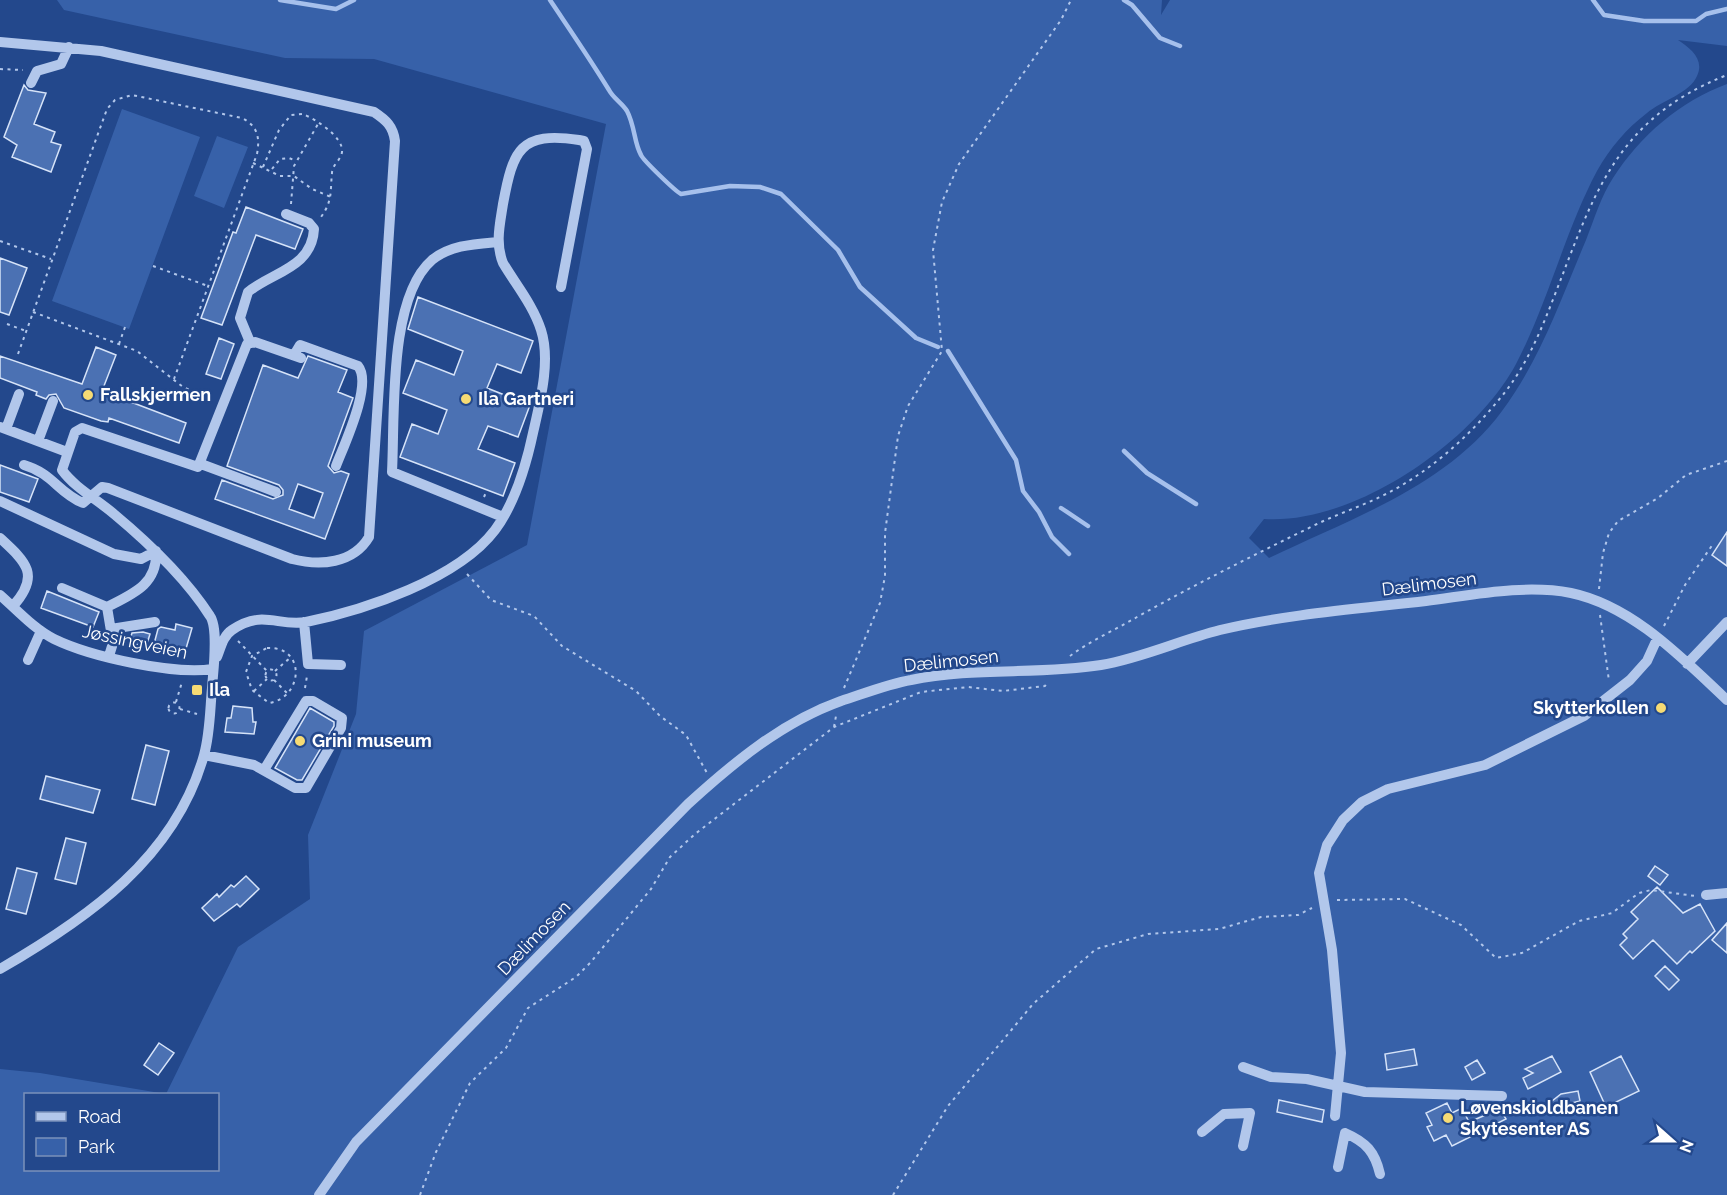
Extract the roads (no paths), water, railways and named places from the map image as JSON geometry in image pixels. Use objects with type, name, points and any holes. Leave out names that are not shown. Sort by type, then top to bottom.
[{"type":"street","points":[[0,42],[101,51],[374,112],[386,120],[392,128],[395,141],[369,537],[355,554],[344,558],[306,563],[214,531],[108,488],[102,488],[86,503],[79,501],[64,492],[47,474],[24,465]]},
{"type":"street","points":[[33,78],[42,69],[61,64],[69,47]]},
{"type":"street","points":[[213,669],[223,640],[230,632],[263,617],[304,622],[393,597],[415,588],[457,562],[493,532],[503,518],[532,441],[544,368],[544,342],[536,317],[502,263],[498,242],[509,170],[520,150],[539,138],[551,136],[584,141],[586,153],[561,287]]},
{"type":"street","points":[[250,342],[240,318],[245,298],[253,289],[281,274],[303,258],[314,236],[312,225],[288,215]]},
{"type":"street","points":[[498,242],[467,245],[448,251],[434,259],[422,271],[411,290],[399,330],[392,472],[503,518]]},
{"type":"street","points":[[250,342],[297,356],[300,345],[358,366],[362,371],[359,404],[336,466]]},
{"type":"street","points":[[0,969],[49,939],[91,909],[154,853],[183,807],[204,755],[210,718],[213,621],[156,551],[62,470],[67,452],[75,432],[82,428],[195,467],[201,464],[246,347],[250,342]]},
{"type":"street","points":[[19,394],[3,428],[67,452]]},
{"type":"street","points":[[38,441],[53,401]]},
{"type":"street","points":[[201,464],[276,492]]},
{"type":"street","points":[[0,501],[114,554],[141,559],[156,551]]},
{"type":"street","points":[[0,538],[21,557],[28,572],[26,591],[13,606]]},
{"type":"street","points":[[62,588],[108,607],[131,596],[148,582],[156,569],[156,551]]},
{"type":"street","name":"Dælimosen","points":[[319,1195],[356,1142],[713,781],[747,753],[789,726],[838,702],[910,680],[1102,665],[1150,653],[1218,631],[1289,616],[1525,589],[1569,593],[1598,600],[1624,615],[1657,639],[1727,700]]},
{"type":"street","name":"Jøssingveien","points":[[0,595],[41,631],[64,643],[109,656],[186,671],[213,669]]},
{"type":"street","points":[[108,607],[113,643],[109,656]]},
{"type":"street","points":[[111,629],[155,622]]},
{"type":"street","points":[[304,622],[308,664],[340,665]]},
{"type":"street","points":[[1687,664],[1727,622]]},
{"type":"street","points":[[28,660],[41,631]]},
{"type":"street","points":[[1335,1116],[1341,1053],[1332,951],[1319,873],[1327,845],[1343,820],[1362,802],[1388,789],[1485,765],[1584,716],[1611,695],[1647,661],[1657,639]]},
{"type":"street","name":"Dælimosen","points":[[1716,690],[1727,694]]},
{"type":"street","points":[[204,755],[249,764],[296,788],[309,786],[343,723],[340,716],[310,700],[302,705],[264,770]]},
{"type":"street","points":[[1706,895],[1727,893]]},
{"type":"street","points":[[1243,1067],[1271,1077],[1307,1079],[1338,1087],[1383,1093],[1502,1096]]},
{"type":"street","points":[[1202,1132],[1224,1114],[1251,1113],[1243,1146]]},
{"type":"street","points":[[1338,1167],[1345,1133],[1368,1146],[1376,1158],[1380,1174]]},
{"type":"waterway","points":[[280,0],[336,9],[354,0]]},
{"type":"waterway","points":[[550,0],[611,93],[627,111],[641,155],[672,187],[681,194],[730,186],[760,187],[781,194],[838,250],[860,287],[916,338],[938,347]]},
{"type":"waterway","points":[[1124,0],[1132,5],[1160,38],[1180,46]]},
{"type":"waterway","points":[[1593,0],[1604,15],[1644,21],[1696,21],[1706,14],[1727,9]]},
{"type":"waterway","points":[[948,351],[1016,460],[1023,491],[1039,512],[1052,537],[1069,554]]},
{"type":"waterway","points":[[1124,451],[1147,473],[1196,504]]},
{"type":"waterway","points":[[1061,508],[1088,526]]},
{"type":"place","name":"Fallskjermen","points":[[88,395]]},
{"type":"place","name":"Ila Gartneri","points":[[466,399]]},
{"type":"place","name":"Ila","points":[[197,690]]},
{"type":"place","name":"Skytterkollen","points":[[1661,708]]},
{"type":"place","name":"Grini museum","points":[[300,741]]},
{"type":"place","name":"Løvenskioldbanen Skytesenter AS","points":[[1448,1118]]}]
